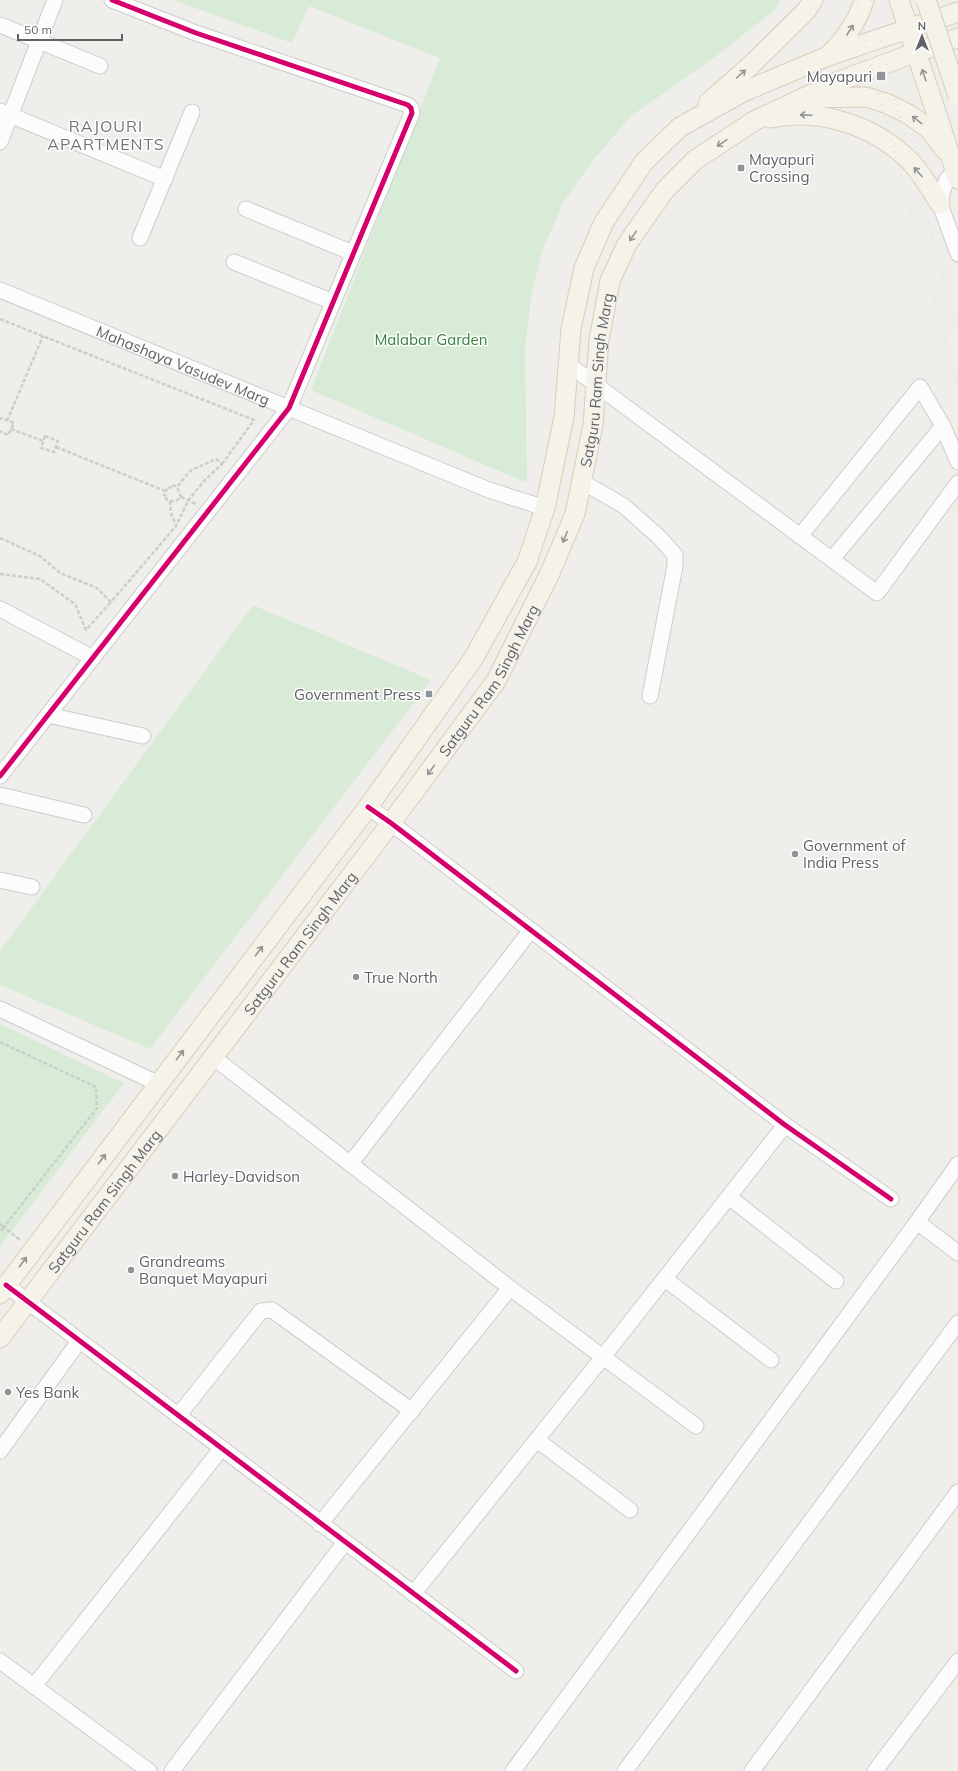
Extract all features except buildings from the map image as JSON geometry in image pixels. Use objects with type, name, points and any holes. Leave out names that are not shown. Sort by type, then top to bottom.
[{"type":"main road","points":[[680,128],[750,66],[806,11],[813,0]]},
{"type":"main road","points":[[828,56],[849,31],[861,10],[864,0]]},
{"type":"main road","points":[[899,0],[955,170]]},
{"type":"main road","points":[[926,0],[958,96]]},
{"type":"main road","points":[[939,0],[958,57]]},
{"type":"main road","name":"Satguru Ram Singh Marg","points":[[3,1289],[368,807],[473,659],[527,562],[545,508],[564,417],[570,329],[584,268],[604,222],[644,162],[680,128],[743,92],[828,56],[958,12]]},
{"type":"main road","name":"Satguru Ram Singh Marg","points":[[0,1338],[391,823],[496,681],[550,573],[575,514],[593,425],[595,384],[600,340],[610,281],[627,244],[665,190],[695,160],[754,121],[837,82],[958,38]]},
{"type":"main road","points":[[803,98],[841,96],[866,97],[888,104],[910,115],[929,129],[955,170]]},
{"type":"main road","points":[[754,121],[781,116],[809,115],[836,119],[862,128],[886,142],[908,160],[926,180],[940,204]]},
{"type":"main road","points":[[545,508],[575,514]]},
{"type":"street","points":[[0,142],[5,113],[39,41],[54,0]]},
{"type":"street","points":[[0,776],[288,408],[412,113],[411,108],[408,105],[196,33],[112,0]]},
{"type":"street","points":[[0,25],[100,66]]},
{"type":"street","points":[[140,238],[192,112]]},
{"type":"street","points":[[5,113],[165,179]]},
{"type":"street","points":[[955,170],[947,179],[940,204],[958,254]]},
{"type":"street","points":[[246,209],[354,253]]},
{"type":"street","points":[[234,262],[333,302]]},
{"type":"street","name":"Mahashaya Vasudev Marg","points":[[0,290],[489,490],[545,508]]},
{"type":"street","points":[[568,364],[877,593],[958,483]]},
{"type":"street","points":[[800,536],[920,387],[943,426],[958,462]]},
{"type":"street","points":[[832,559],[943,426]]},
{"type":"street","points":[[581,481],[624,506],[668,546],[675,555],[675,566],[650,696]]},
{"type":"street","points":[[0,609],[93,658]]},
{"type":"street","points":[[48,715],[143,736]]},
{"type":"street","points":[[0,795],[84,815]]},
{"type":"street","points":[[368,807],[391,823],[785,1125],[891,1199]]},
{"type":"street","points":[[0,880],[32,886]]},
{"type":"street","points":[[350,1164],[531,930]]},
{"type":"street","points":[[0,1009],[158,1084]]},
{"type":"street","points":[[213,1058],[510,1288],[696,1426]]},
{"type":"street","points":[[413,1594],[665,1279],[785,1125]]},
{"type":"street","points":[[513,1771],[917,1222],[958,1164]]},
{"type":"street","points":[[729,1197],[836,1281]]},
{"type":"street","points":[[917,1222],[958,1253]]},
{"type":"street","points":[[665,1279],[771,1360]]},
{"type":"street","points":[[320,1524],[510,1288]]},
{"type":"street","points":[[3,1289],[27,1302],[516,1671]]},
{"type":"street","points":[[178,1416],[261,1311],[272,1310],[412,1411]]},
{"type":"street","points":[[625,1771],[958,1323]]},
{"type":"street","points":[[0,1451],[79,1341]]},
{"type":"street","points":[[537,1440],[630,1510]]},
{"type":"street","points":[[34,1686],[221,1448]]},
{"type":"street","points":[[752,1771],[958,1492]]},
{"type":"street","points":[[172,1771],[345,1542]]},
{"type":"street","points":[[0,1661],[149,1771]]},
{"type":"street","points":[[875,1771],[958,1661]]},
{"type":"path","points":[[0,319],[254,420],[222,464],[203,482],[188,501],[176,526],[86,630],[75,604],[40,579],[0,574]]},
{"type":"path","points":[[7,421],[43,336]]},
{"type":"path","points":[[0,420],[1,418],[14,424],[8,435],[1,432],[0,436]]},
{"type":"path","points":[[11,429],[43,441]]},
{"type":"path","points":[[45,436],[58,441],[56,447],[54,452],[41,448],[45,436]]},
{"type":"path","points":[[56,447],[165,491]]},
{"type":"path","points":[[177,488],[190,471],[216,460],[222,464]]},
{"type":"path","points":[[165,491],[172,485],[177,488],[181,497],[188,501]]},
{"type":"path","points":[[165,491],[164,495],[167,496],[166,499],[170,502],[171,513],[176,526]]},
{"type":"path","points":[[170,502],[176,501],[181,497]]},
{"type":"path","points":[[0,538],[40,556],[60,573],[97,588],[110,602]]},
{"type":"path","points":[[0,1042],[96,1087],[97,1108],[0,1232]]},
{"type":"path","points":[[0,1224],[32,1250]]},
{"type":"green space","name":"Malabar Garden","points":[[173,0],[780,0],[776,9],[716,56],[631,116],[595,158],[564,201],[543,249],[531,297],[525,348],[527,483],[311,390],[440,58],[309,6],[292,43]]},
{"type":"green space","points":[[253,605],[431,680],[150,1049],[0,985],[0,951]]},
{"type":"green space","points":[[0,1024],[124,1083],[0,1247]]},
{"type":"railway","points":[[856,0],[875,79],[958,388]]},
{"type":"railway","points":[[871,0],[889,76],[958,333]]},
{"type":"cycle path","points":[[0,776],[289,408],[412,113],[411,108],[408,105],[196,33],[112,0]]},
{"type":"cycle path","points":[[368,807],[391,823],[785,1125],[891,1199]]},
{"type":"cycle path","points":[[6,1285],[516,1671]]},
{"type":"place","name":"Mayapuri","points":[[881,76]]},
{"type":"place","name":"Mayapuri Crossing","points":[[741,168]]},
{"type":"place","name":"Government Press","points":[[429,694]]},
{"type":"place","name":"Government of India Press","points":[[795,854]]},
{"type":"place","name":"True North","points":[[356,977]]},
{"type":"place","name":"Harley-Davidson","points":[[175,1176]]},
{"type":"place","name":"Grandreams Banquet Mayapuri","points":[[131,1270]]},
{"type":"place","name":"Yes Bank","points":[[8,1392]]},
{"type":"district","name":"RAJOURI APARTMENTS","points":[[106,135]]}]
